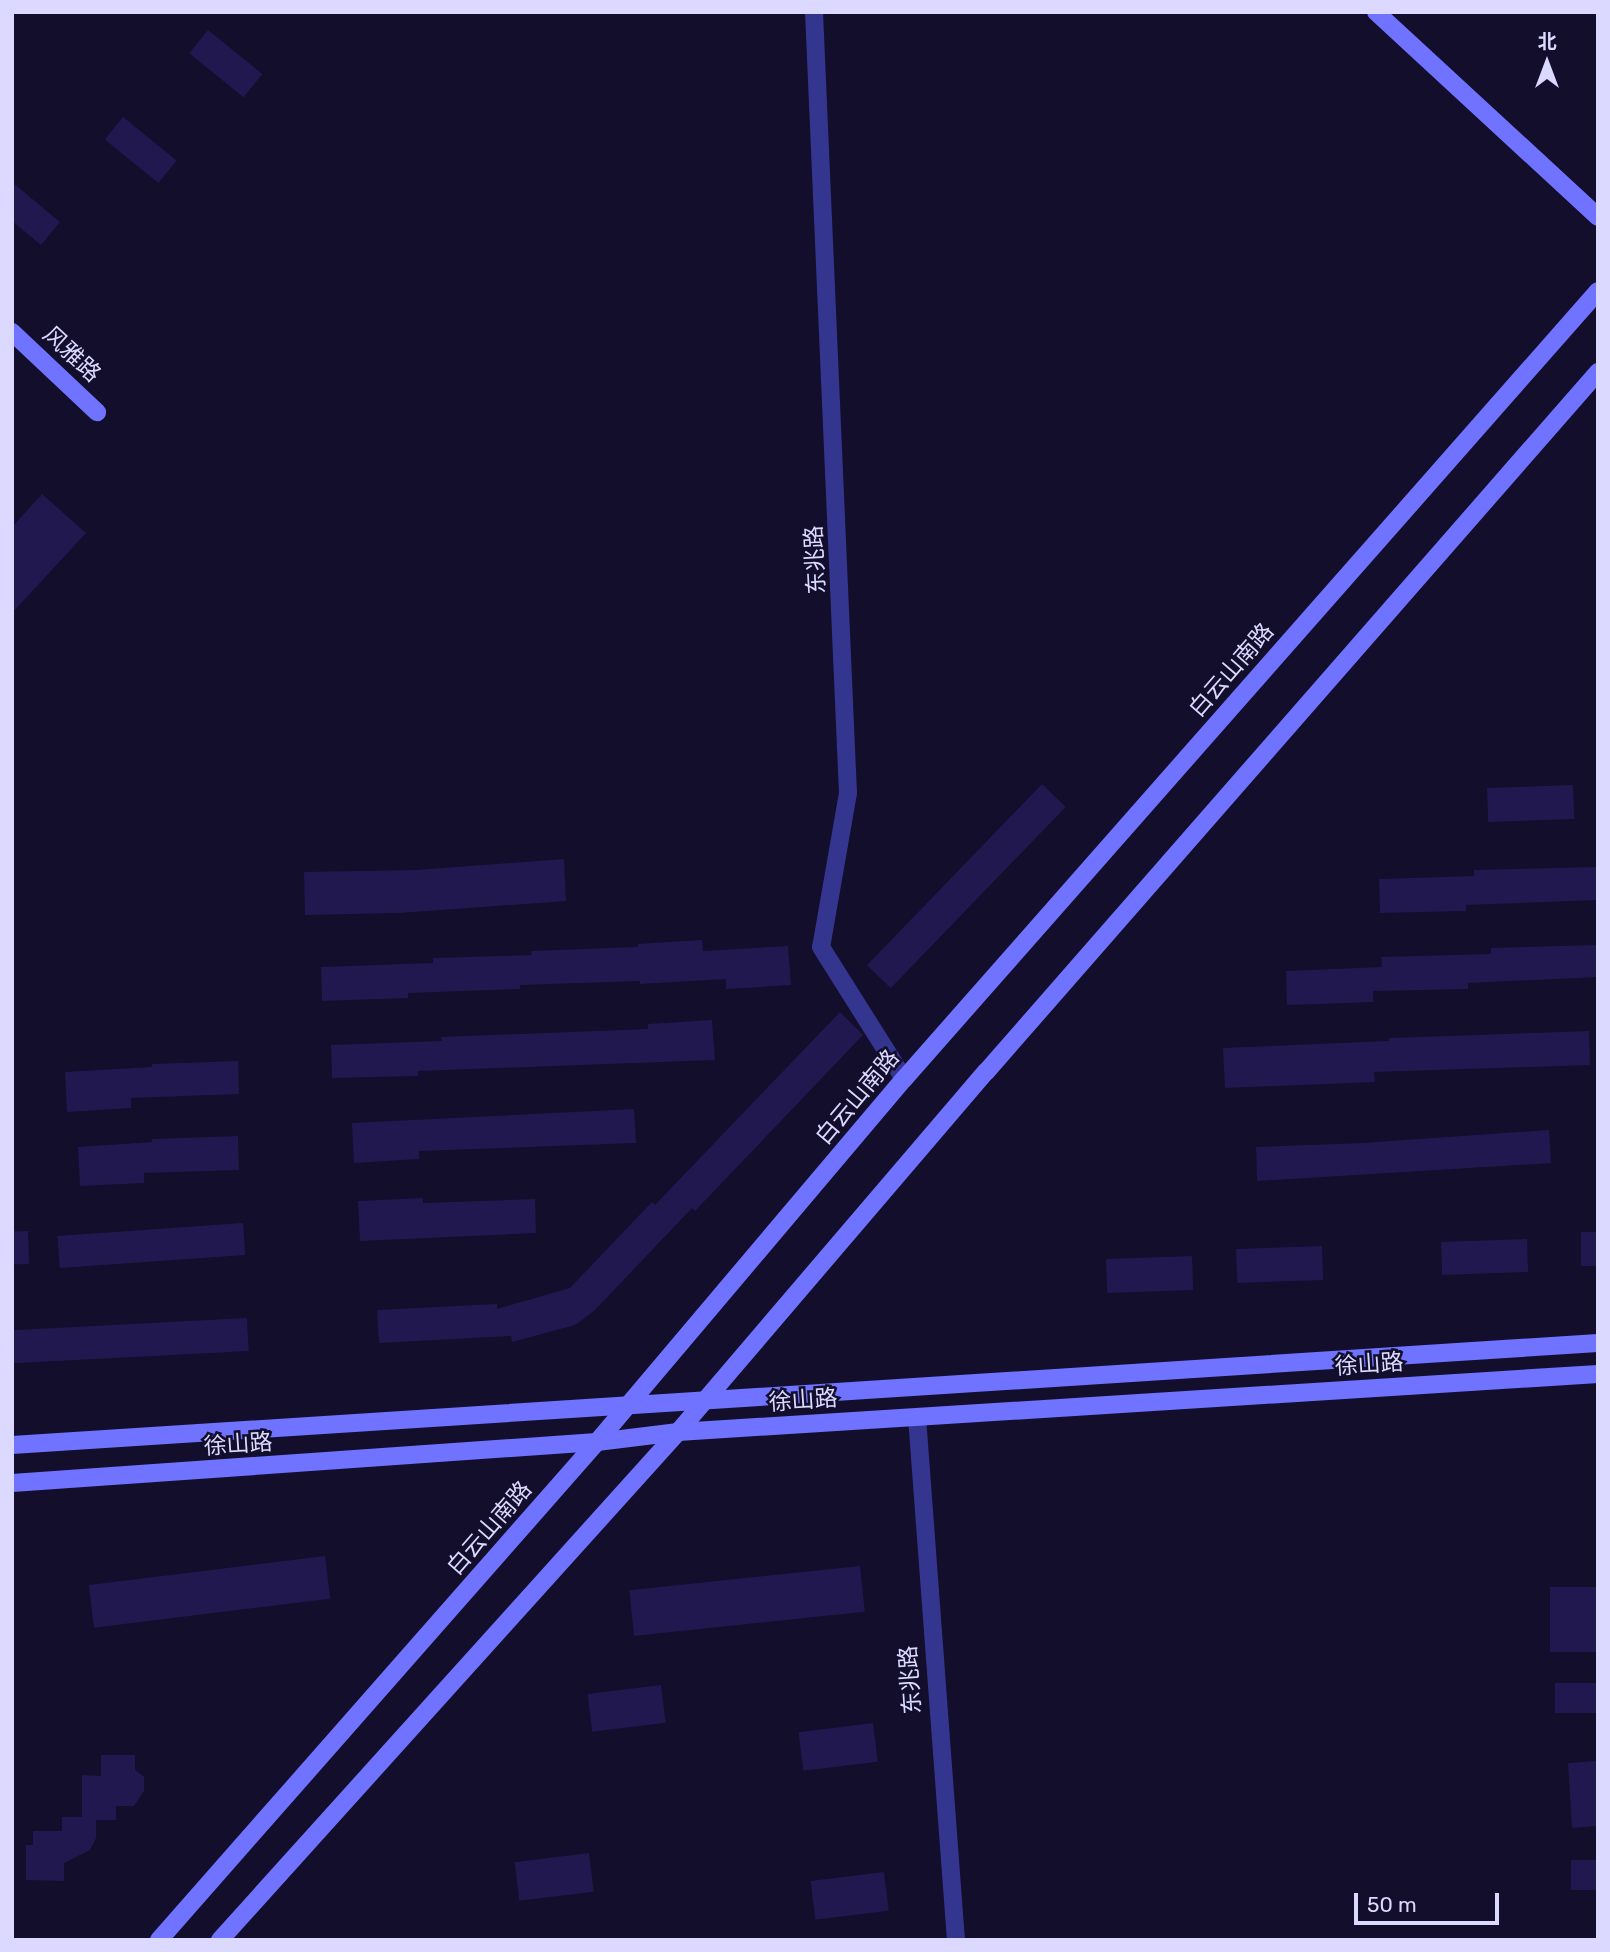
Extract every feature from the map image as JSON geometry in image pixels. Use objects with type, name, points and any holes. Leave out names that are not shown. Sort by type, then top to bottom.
[{"type":"main road","points":[[1376,12],[1598,217]]},
{"type":"main road","name":"白云山南路","points":[[159,1940],[630,1404],[904,1079],[1598,291]]},
{"type":"main road","name":"风雅路","points":[[12,332],[97,412]]},
{"type":"main road","points":[[220,1940],[708,1398],[1298,712],[1598,372]]},
{"type":"main road","name":"徐山路","points":[[12,1445],[708,1398],[1598,1343]]},
{"type":"main road","name":"徐山路","points":[[12,1483],[597,1442],[678,1432],[1598,1374]]},
{"type":"street","name":"东兆路","points":[[814,12],[845,666],[848,793],[821,947],[904,1079]]},
{"type":"street","name":"东兆路","points":[[917,1417],[956,1940]]},
{"type":"building","points":[[208,30],[262,74],[244,97],[189,53]]},
{"type":"building","points":[[123,117],[177,160],[158,183],[105,140]]},
{"type":"building","points":[[12,182],[60,222],[41,245],[12,221]]},
{"type":"building","points":[[42,494],[86,533],[12,613],[12,527]]},
{"type":"building","points":[[1042,784],[1066,807],[891,988],[867,965]]},
{"type":"building","points":[[1573,785],[1574,819],[1488,822],[1487,788]]},
{"type":"building","points":[[564,859],[566,901],[399,913],[305,915],[304,872],[416,870]]},
{"type":"building","points":[[1598,867],[1598,900],[1466,905],[1466,911],[1380,913],[1379,879],[1474,876],[1474,870]]},
{"type":"building","points":[[702,940],[703,951],[788,946],[791,985],[726,989],[726,979],[640,984],[640,981],[520,985],[520,989],[408,993],[408,998],[322,1001],[321,967],[433,963],[433,958],[532,955],[531,951],[638,947],[638,944]]},
{"type":"building","points":[[1598,945],[1598,977],[1468,983],[1468,989],[1373,991],[1373,1002],[1287,1005],[1286,971],[1382,967],[1381,957],[1491,954],[1491,948]]},
{"type":"building","points":[[840,1012],[863,1035],[695,1211],[692,1208],[594,1311],[575,1325],[512,1342],[511,1336],[379,1343],[377,1310],[497,1304],[497,1309],[570,1288],[652,1202],[655,1205]]},
{"type":"building","points":[[712,1020],[715,1060],[418,1071],[418,1076],[332,1078],[331,1045],[442,1041],[441,1037],[648,1029],[648,1024]]},
{"type":"building","points":[[1589,1031],[1590,1065],[1374,1072],[1375,1082],[1225,1088],[1223,1048],[1389,1041],[1389,1038]]},
{"type":"building","points":[[238,1061],[239,1094],[131,1098],[131,1108],[67,1112],[65,1072],[152,1067],[152,1064]]},
{"type":"building","points":[[634,1109],[636,1143],[419,1151],[419,1159],[354,1163],[352,1123]]},
{"type":"building","points":[[1549,1130],[1551,1163],[1257,1181],[1256,1147],[1362,1143]]},
{"type":"building","points":[[238,1136],[239,1170],[144,1173],[144,1183],[80,1186],[78,1147],[152,1142],[152,1139]]},
{"type":"building","points":[[423,1198],[423,1203],[535,1199],[536,1233],[360,1241],[358,1201]]},
{"type":"building","points":[[243,1223],[245,1255],[60,1268],[57,1236]]},
{"type":"building","points":[[28,1231],[29,1264],[13,1265],[12,1232]]},
{"type":"building","points":[[1581,1232],[1598,1232],[1598,1266],[1581,1266]]},
{"type":"building","points":[[1527,1239],[1528,1272],[1442,1275],[1441,1242]]},
{"type":"building","points":[[1322,1246],[1323,1280],[1237,1283],[1236,1249]]},
{"type":"building","points":[[1192,1256],[1193,1290],[1107,1293],[1106,1259]]},
{"type":"building","points":[[247,1318],[249,1351],[14,1363],[12,1330]]},
{"type":"building","points":[[325,1556],[330,1599],[94,1628],[89,1585]]},
{"type":"building","points":[[860,1566],[865,1612],[634,1636],[629,1590]]},
{"type":"building","points":[[1550,1587],[1598,1587],[1598,1652],[1550,1652]]},
{"type":"building","points":[[1555,1683],[1598,1683],[1598,1713],[1555,1713]]},
{"type":"building","points":[[661,1685],[666,1723],[592,1732],[588,1694]]},
{"type":"building","points":[[873,1723],[878,1762],[803,1771],[799,1732]]},
{"type":"building","points":[[101,1755],[135,1755],[135,1770],[144,1777],[144,1791],[134,1806],[116,1806],[116,1820],[96,1820],[96,1838],[90,1850],[64,1863],[64,1881],[26,1880],[26,1845],[33,1845],[33,1831],[62,1831],[62,1817],[82,1817],[82,1775],[101,1776]]},
{"type":"building","points":[[1598,1761],[1598,1826],[1572,1828],[1568,1763]]},
{"type":"building","points":[[589,1853],[594,1892],[519,1901],[515,1862]]},
{"type":"building","points":[[1571,1860],[1598,1860],[1598,1890],[1571,1890]]},
{"type":"building","points":[[884,1872],[889,1911],[815,1920],[811,1881]]}]
